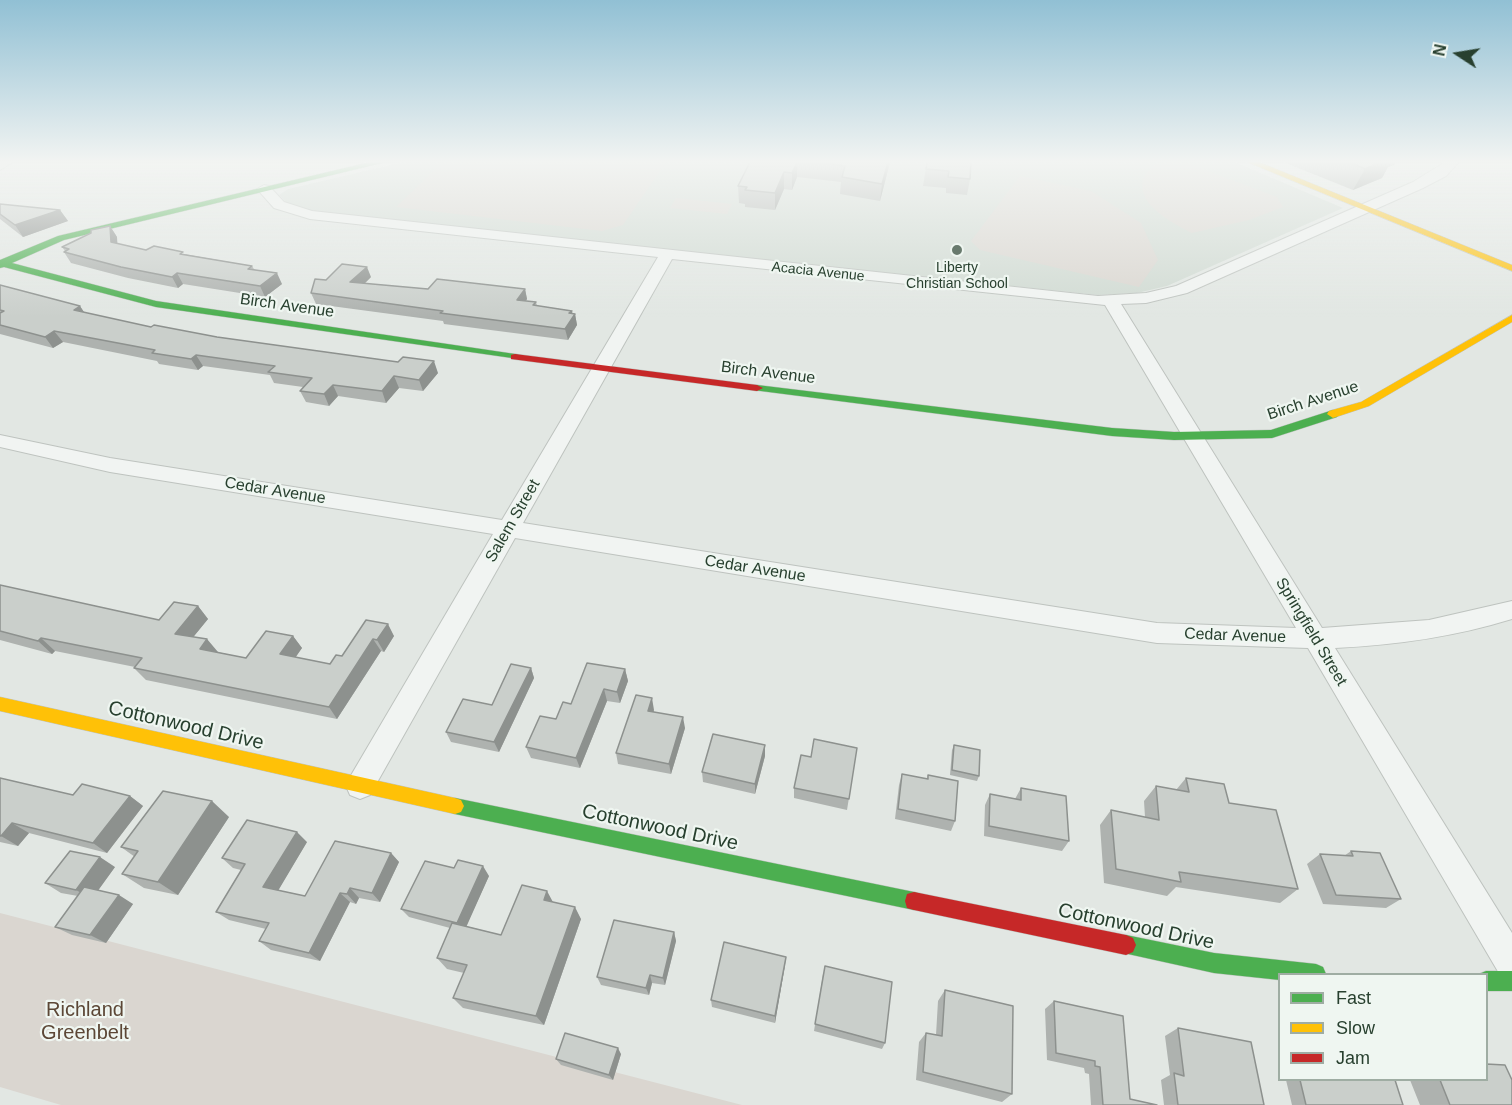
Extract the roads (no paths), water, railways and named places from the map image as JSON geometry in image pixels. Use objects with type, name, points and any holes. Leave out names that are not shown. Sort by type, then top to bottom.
[{"type":"street","points":[[1,264],[61,238],[162,214]]},
{"type":"street","name":"Acacia Avenue","points":[[305,214],[666,256],[1075,300],[1111,301],[1146,298],[1180,290],[1355,214]]},
{"type":"street","points":[[1376,214],[1512,268]]},
{"type":"street","name":"Salem Street","points":[[360,786],[509,529],[598,369],[666,256]]},
{"type":"street","name":"Birch Avenue","points":[[1,264],[156,304],[598,369],[1112,432],[1194,435],[1272,434],[1365,404],[1512,318]]},
{"type":"street","name":"Springfield Street","points":[[1111,301],[1512,963]]},
{"type":"street","name":"Cedar Avenue","points":[[0,441],[110,465],[1157,633],[1233,638],[1314,637],[1418,631],[1512,610]]},
{"type":"street","name":"Cottonwood Drive","points":[[0,704],[360,786],[1214,963],[1299,973]]},
{"type":"street","points":[[1488,981],[1512,981]]},
{"type":"place","name":"Liberty Christian School","points":[[957,250]]},
{"type":"park label","name":"Richland Greenbelt","points":[[85,1022]]}]
